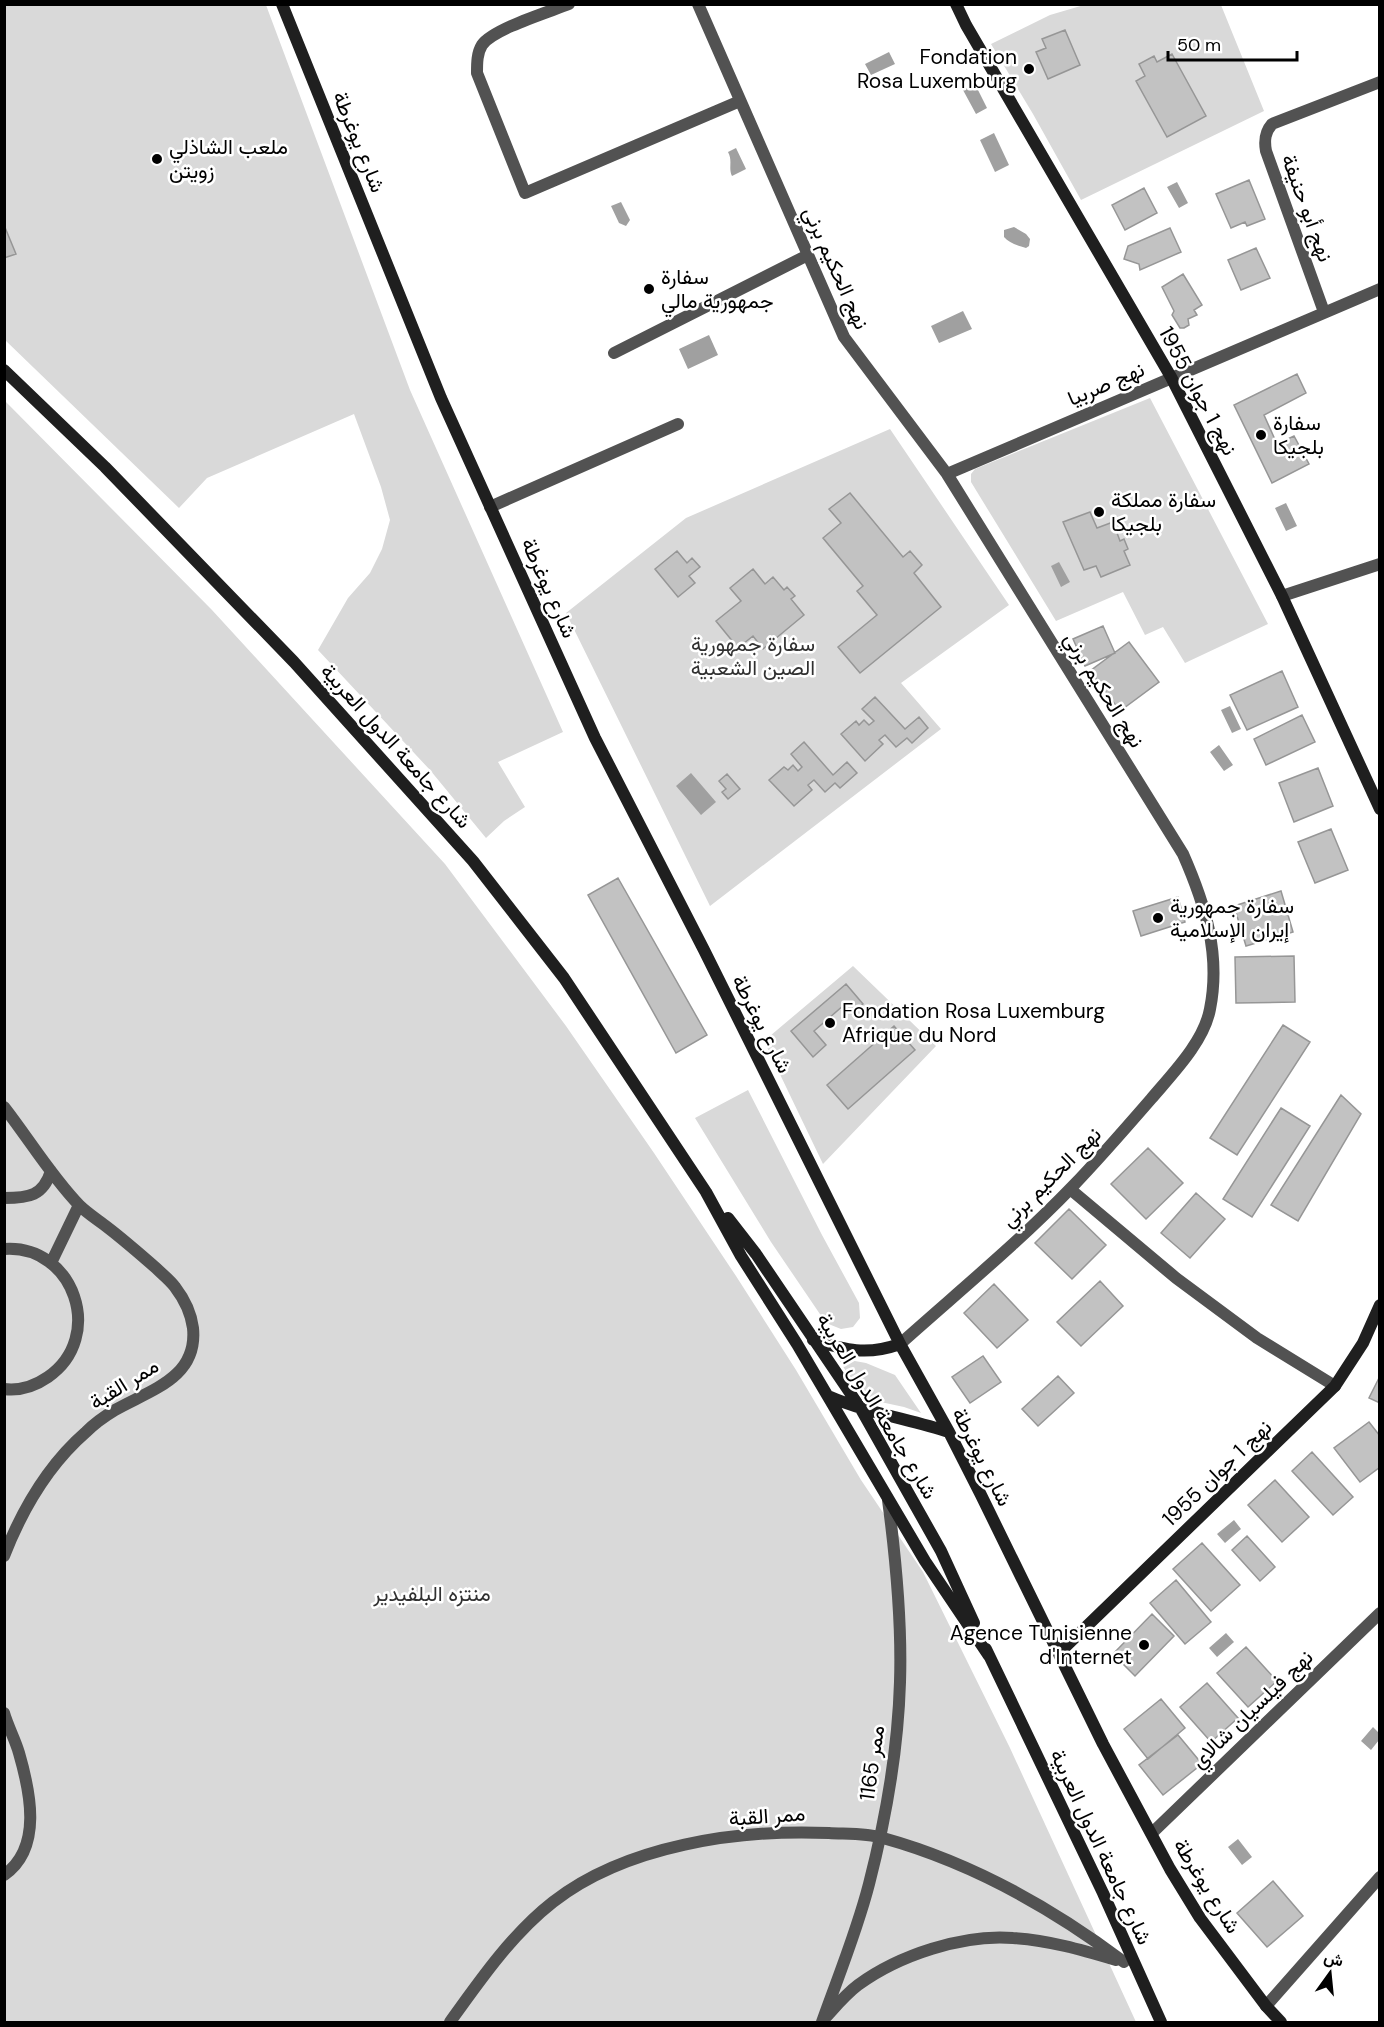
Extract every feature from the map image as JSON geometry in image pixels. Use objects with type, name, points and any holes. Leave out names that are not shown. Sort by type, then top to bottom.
[{"type":"street","name":"شارع يوغرطة","points":[[282,4],[439,393],[595,738],[900,1344],[949,1432],[1103,1744],[1170,1869],[1200,1918],[1266,2006],[1281,2022]]},
{"type":"street","points":[[569,4],[494,34],[483,44],[477,57],[477,73],[525,193],[740,100]]},
{"type":"street","name":"نهج الحكيم برني","points":[[698,4],[844,337],[947,474],[1183,854],[1197,886],[1208,921],[1213,951],[1215,979],[1210,1011],[1195,1044],[1123,1132],[1070,1189],[900,1344]]},
{"type":"street","name":"نهج 1 جوان 1955","points":[[956,4],[1171,377],[1282,596],[1380,809]]},
{"type":"street","name":"نهج أبو حنيفة","points":[[1324,312],[1264,141],[1267,130],[1272,124],[1380,82]]},
{"type":"street","points":[[614,353],[808,255]]},
{"type":"street","name":"نهج صربيا","points":[[947,474],[1380,289]]},
{"type":"street","name":"شارع جامعة الدول العربية","points":[[4,370],[105,467],[278,645],[473,861],[564,978],[706,1192],[741,1256],[791,1334],[925,1561],[989,1656]]},
{"type":"street","points":[[490,507],[678,424]]},
{"type":"street","points":[[1282,596],[1380,564]]},
{"type":"street","name":"ممر القبة","points":[[4,1107],[79,1205],[174,1284],[185,1301],[192,1320],[192,1352],[182,1369],[166,1383],[113,1411],[85,1432],[38,1488],[15,1528],[4,1556]]},
{"type":"street","points":[[4,1198],[24,1198],[38,1192],[47,1184],[51,1171]]},
{"type":"street","points":[[1070,1189],[1176,1278],[1257,1338],[1335,1386]]},
{"type":"street","name":"شارع جامعة الدول العربية","points":[[706,1192],[756,1254],[861,1409],[941,1551],[1103,1893],[1161,2022]]},
{"type":"street","points":[[51,1263],[79,1205]]},
{"type":"street","points":[[4,1249],[33,1253],[51,1263],[67,1281],[77,1303],[78,1327],[72,1351],[58,1370],[38,1384],[14,1390],[4,1389]]},
{"type":"street","name":"نهج 1 جوان 1955","points":[[1059,1653],[1335,1386],[1363,1344],[1380,1305]]},
{"type":"street","points":[[791,1334],[864,1352],[882,1350],[900,1344]]},
{"type":"street","points":[[828,1396],[861,1409],[949,1432]]},
{"type":"street","name":"ممر 1165","points":[[822,2022],[869,1887],[892,1771],[900,1680],[900,1621],[888,1500]]},
{"type":"street","name":"نهج فيلسيان شالاي","points":[[1152,1833],[1380,1613]]},
{"type":"street","points":[[4,1713],[26,1779],[30,1829],[22,1858],[4,1875]]},
{"type":"street","name":"ممر القبة","points":[[450,2022],[497,1959],[538,1914],[580,1884],[653,1853],[690,1844],[756,1834],[801,1832],[880,1837],[926,1852],[984,1875],[1070,1924],[1138,1972]]},
{"type":"street","points":[[1266,2006],[1380,1877]]},
{"type":"street","name":"ممر القبة","points":[[822,2022],[857,1986],[877,1973],[897,1962],[951,1944],[1011,1937],[1038,1940],[1124,1962]]},
{"type":"green space","points":[[4,5],[266,5],[410,390],[563,732],[498,762],[525,807],[504,821],[486,838],[430,770],[318,650],[348,598],[370,573],[382,549],[390,520],[381,487],[354,414],[207,478],[179,508],[5,340]]},
{"type":"green space","points":[[1084,5],[1221,5],[1264,111],[1081,200],[991,44],[1050,15]]},
{"type":"green space","points":[[1150,398],[1268,624],[1185,663],[1163,627],[1145,635],[1123,592],[1056,621],[971,482],[971,474],[975,469]]},
{"type":"green space","name":"منتزه البلفيدير","points":[[4,400],[212,610],[445,864],[566,1026],[736,1276],[796,1370],[861,1480],[923,1572],[1010,1748],[1136,2022],[5,2022]]},
{"type":"green space","name":"سفارة جمهورية الصين الشعبية","points":[[890,429],[1009,605],[901,683],[941,729],[710,906],[566,613],[686,518]]},
{"type":"green space","points":[[853,966],[936,1046],[823,1164],[764,1041]]},
{"type":"green space","points":[[748,1090],[859,1303],[860,1318],[853,1327],[841,1329],[826,1323],[771,1242],[695,1118]]},
{"type":"green space","points":[[838,1358],[866,1363],[895,1375],[921,1413],[862,1398]]},
{"type":"shaded area","points":[[889,52],[895,64],[871,75],[865,64]]},
{"type":"shaded area","points":[[975,84],[987,108],[976,114],[963,90]]},
{"type":"shaded area","points":[[994,133],[1009,165],[995,172],[980,140]]},
{"type":"shaded area","points":[[736,148],[746,169],[732,176],[728,152]]},
{"type":"shaded area","points":[[1177,182],[1188,203],[1179,208],[1167,187]]},
{"type":"shaded area","points":[[621,202],[630,220],[626,226],[619,223],[611,206]]},
{"type":"shaded area","points":[[1014,227],[1030,239],[1029,246],[1026,248],[1017,245],[1004,237],[1004,230]]},
{"type":"shaded area","points":[[963,311],[972,329],[939,343],[931,326]]},
{"type":"shaded area","points":[[709,335],[718,355],[688,369],[679,349]]},
{"type":"shaded area","points":[[1286,503],[1297,526],[1286,531],[1275,508]]},
{"type":"shaded area","points":[[1059,562],[1070,582],[1061,587],[1051,566]]},
{"type":"shaded area","points":[[1230,706],[1241,729],[1232,733],[1221,710]]},
{"type":"shaded area","points":[[1219,745],[1233,765],[1224,771],[1210,752]]},
{"type":"shaded area","points":[[691,773],[716,802],[701,815],[676,786]]},
{"type":"shaded area","points":[[1234,1520],[1241,1529],[1225,1543],[1217,1534]]},
{"type":"shaded area","points":[[1226,1633],[1234,1642],[1217,1657],[1209,1648]]},
{"type":"shaded area","points":[[1373,1727],[1379,1733],[1379,1740],[1371,1750],[1361,1741]]},
{"type":"shaded area","points":[[1238,1839],[1252,1857],[1242,1865],[1228,1847]]},
{"type":"building","points":[[1065,30],[1080,65],[1048,79],[1036,52],[1046,48],[1042,39]]},
{"type":"building","points":[[1172,54],[1206,116],[1167,137],[1136,81],[1145,76],[1139,64],[1154,56],[1157,62]]},
{"type":"building","points":[[1249,180],[1265,219],[1247,226],[1245,222],[1231,228],[1216,194]]},
{"type":"building","points":[[1144,188],[1157,213],[1125,230],[1112,205]]},
{"type":"building","points":[[4,225],[16,254],[4,258]]},
{"type":"building","points":[[1170,228],[1181,252],[1140,270],[1139,264],[1124,259],[1128,246]]},
{"type":"building","points":[[1256,248],[1270,278],[1241,290],[1228,260]]},
{"type":"building","points":[[1183,274],[1202,305],[1194,310],[1197,315],[1188,319],[1189,325],[1180,328],[1172,315],[1174,311],[1162,287]]},
{"type":"building","points":[[1297,374],[1306,393],[1264,415],[1277,444],[1294,436],[1309,464],[1272,483],[1234,405]]},
{"type":"building","points":[[850,493],[903,557],[910,551],[922,565],[914,573],[941,607],[860,673],[838,647],[877,615],[857,591],[863,586],[823,538],[841,523],[829,509]]},
{"type":"building","points":[[1090,512],[1097,528],[1113,522],[1120,541],[1124,539],[1128,549],[1124,551],[1130,565],[1101,577],[1096,566],[1084,570],[1063,522]]},
{"type":"building","points":[[677,551],[687,563],[692,558],[700,567],[689,576],[695,583],[678,597],[655,569]]},
{"type":"building","points":[[753,569],[765,584],[773,577],[784,590],[787,587],[795,596],[791,599],[804,615],[763,649],[753,636],[738,648],[716,621],[741,601],[730,588]]},
{"type":"building","points":[[1103,626],[1115,653],[1085,666],[1073,639]]},
{"type":"building","points":[[1129,642],[1159,682],[1120,711],[1090,671]]},
{"type":"building","points":[[1282,671],[1298,707],[1247,730],[1230,695]]},
{"type":"building","points":[[875,697],[905,729],[919,717],[928,728],[912,743],[907,738],[896,747],[885,735],[879,740],[883,744],[865,761],[841,734],[856,721],[859,725],[864,720],[869,725],[874,721],[862,709]]},
{"type":"building","points":[[1302,715],[1315,742],[1266,765],[1254,739]]},
{"type":"building","points":[[804,742],[833,775],[847,762],[857,773],[840,788],[835,783],[825,792],[814,780],[808,785],[812,790],[794,806],[769,780],[784,767],[788,770],[793,765],[798,771],[802,767],[791,754]]},
{"type":"building","points":[[1318,768],[1333,806],[1294,822],[1279,783]]},
{"type":"building","points":[[727,774],[740,789],[728,799],[722,792],[726,789],[719,781]]},
{"type":"building","points":[[1331,829],[1348,870],[1315,883],[1298,842]]},
{"type":"building","points":[[618,878],[707,1035],[676,1053],[588,895]]},
{"type":"building","points":[[1281,891],[1293,932],[1246,946],[1234,906]]},
{"type":"building","points":[[1178,897],[1185,922],[1141,936],[1133,911]]},
{"type":"building","points":[[1294,956],[1295,1002],[1236,1003],[1235,957]]},
{"type":"building","points":[[846,984],[863,1004],[852,1014],[844,1005],[814,1031],[826,1045],[813,1057],[791,1031]]},
{"type":"building","points":[[1283,1025],[1310,1042],[1237,1155],[1210,1138]]},
{"type":"building","points":[[894,1026],[915,1050],[848,1109],[827,1085]]},
{"type":"building","points":[[1341,1095],[1361,1114],[1298,1221],[1271,1205]]},
{"type":"building","points":[[1281,1108],[1310,1126],[1252,1217],[1223,1199]]},
{"type":"building","points":[[1148,1148],[1183,1183],[1146,1219],[1111,1184]]},
{"type":"building","points":[[1196,1193],[1225,1219],[1190,1258],[1161,1233]]},
{"type":"building","points":[[1069,1209],[1106,1245],[1072,1279],[1035,1243]]},
{"type":"building","points":[[1100,1281],[1123,1306],[1081,1346],[1057,1322]]},
{"type":"building","points":[[994,1284],[1028,1320],[997,1348],[964,1313]]},
{"type":"building","points":[[983,1356],[1001,1382],[970,1403],[952,1377]]},
{"type":"building","points":[[1058,1376],[1074,1393],[1038,1426],[1022,1409]]},
{"type":"building","points":[[1380,1376],[1380,1403],[1369,1398]]},
{"type":"building","points":[[1369,1422],[1380,1436],[1380,1467],[1360,1482],[1334,1448]]},
{"type":"building","points":[[1312,1452],[1353,1497],[1333,1515],[1292,1471]]},
{"type":"building","points":[[1275,1480],[1309,1517],[1282,1542],[1248,1505]]},
{"type":"building","points":[[1247,1536],[1275,1567],[1260,1581],[1232,1550]]},
{"type":"building","points":[[1202,1543],[1240,1585],[1211,1611],[1173,1569]]},
{"type":"building","points":[[1176,1580],[1211,1622],[1185,1644],[1150,1603]]},
{"type":"building","name":"Agence Tunisienne d'Internet","points":[[1152,1614],[1174,1636],[1135,1676],[1113,1654]]},
{"type":"building","points":[[1246,1647],[1277,1681],[1248,1707],[1217,1673]]},
{"type":"building","points":[[1207,1683],[1238,1718],[1211,1742],[1180,1707]]},
{"type":"building","points":[[1161,1699],[1185,1728],[1148,1759],[1124,1729]]},
{"type":"building","points":[[1178,1735],[1202,1764],[1163,1795],[1139,1765]]},
{"type":"building","points":[[1273,1881],[1303,1916],[1267,1947],[1237,1913]]},
{"type":"place","name":"Fondation Rosa Luxemburg","points":[[1029,69]]},
{"type":"place","name":"ملعب الشاذلي زويتن","points":[[157,159]]},
{"type":"place","name":"سفارة جمهورية مالي","points":[[649,289]]},
{"type":"place","name":"سفارة بلجيكا","points":[[1261,435]]},
{"type":"place","name":"سفارة مملكة بلجيكا","points":[[1099,512]]},
{"type":"place","name":"سفارة جمهورية إيران الإسلامية","points":[[1158,918]]},
{"type":"place","name":"Fondation Rosa Luxemburg Afrique du Nord","points":[[830,1023]]},
{"type":"place","name":"Agence Tunisienne d'Internet","points":[[1144,1645]]}]
